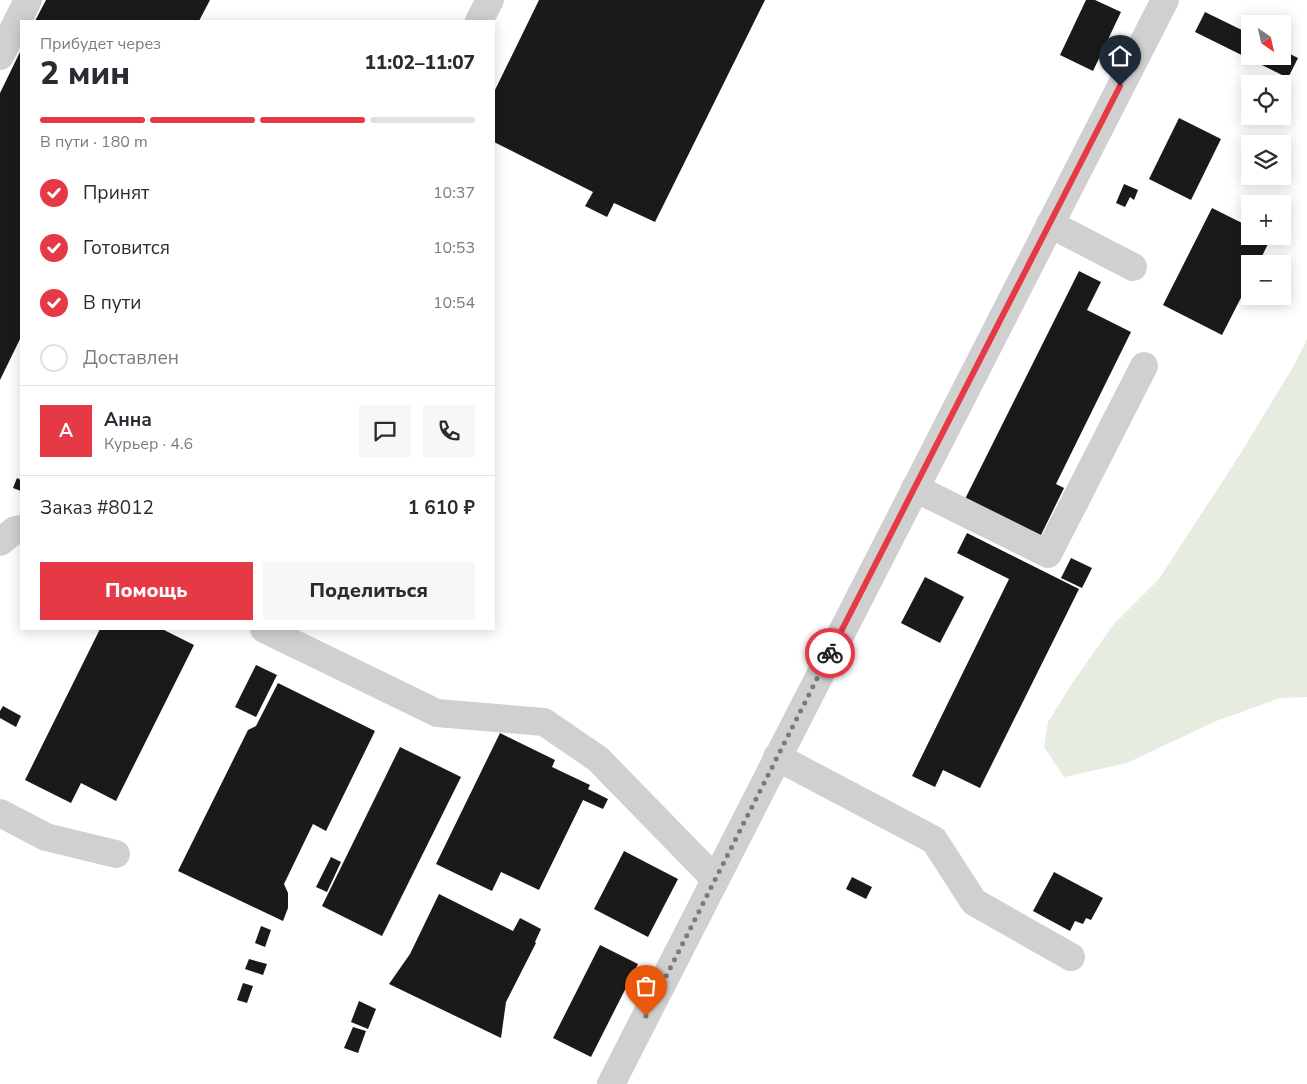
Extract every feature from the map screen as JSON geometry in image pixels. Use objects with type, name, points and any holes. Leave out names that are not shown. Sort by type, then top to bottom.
[{"type":"lane","points":[[0,56],[28,0]]},
{"type":"lane","points":[[480,20],[490,0]]},
{"type":"lane","points":[[611,1084],[1165,0]]},
{"type":"lane","points":[[1050,224],[1133,267]]},
{"type":"lane","points":[[915,488],[1048,554],[1144,366]]},
{"type":"lane","points":[[0,542],[15,530],[20,529]]},
{"type":"lane","points":[[266,630],[437,713],[544,722],[598,759],[715,879]]},
{"type":"lane","points":[[777,757],[934,840],[974,902],[1071,957]]},
{"type":"lane","points":[[0,814],[46,837],[116,854]]},
{"type":"shaded area","points":[[1307,339],[1307,697],[1280,698],[1216,721],[1127,763],[1064,777],[1044,747],[1048,722],[1113,625],[1159,579],[1239,456],[1293,367]]},
{"type":"building","points":[[46,0],[210,0],[200,20],[36,20]]},
{"type":"building","points":[[539,0],[765,0],[655,222],[614,203],[607,217],[585,206],[593,192],[495,143],[495,90]]},
{"type":"building","points":[[1086,0],[1095,0],[1121,12],[1093,71],[1060,55]]},
{"type":"building","points":[[1205,12],[1241,30],[1241,55],[1195,32]]},
{"type":"building","points":[[20,52],[20,339],[0,380],[0,93]]},
{"type":"building","points":[[1291,54],[1298,58],[1290,75],[1282,75],[1262,65],[1291,65]]},
{"type":"building","points":[[1179,118],[1221,139],[1191,200],[1149,179]]},
{"type":"building","points":[[1124,184],[1138,190],[1134,200],[1130,197],[1125,207],[1116,203]]},
{"type":"building","points":[[1212,208],[1241,222],[1241,245],[1268,245],[1262,255],[1241,255],[1241,298],[1222,335],[1163,305]]},
{"type":"building","points":[[1079,271],[1101,282],[1087,310],[1131,332],[1056,484],[1064,488],[1040,537],[965,499]]},
{"type":"building","points":[[17,478],[20,480],[20,491],[13,488]]},
{"type":"building","points":[[967,533],[1079,589],[980,788],[943,770],[935,787],[912,776],[1009,579],[957,553]]},
{"type":"building","points":[[1071,558],[1092,568],[1082,588],[1061,578]]},
{"type":"building","points":[[925,577],[964,597],[940,643],[901,623]]},
{"type":"building","points":[[100,630],[164,630],[194,645],[116,801],[81,783],[71,803],[25,780]]},
{"type":"building","points":[[256,665],[277,675],[256,717],[235,707]]},
{"type":"building","points":[[278,683],[375,731],[326,831],[313,824],[284,884],[288,893],[288,908],[283,921],[178,871],[248,730],[256,726]]},
{"type":"building","points":[[3,706],[21,716],[16,727],[0,718],[0,711]]},
{"type":"building","points":[[500,733],[555,760],[552,767],[590,785],[588,789],[608,799],[603,809],[583,800],[539,890],[501,872],[492,891],[436,864]]},
{"type":"building","points":[[400,747],[461,777],[382,936],[322,906]]},
{"type":"building","points":[[624,851],[678,879],[648,937],[594,909]]},
{"type":"building","points":[[331,857],[341,862],[327,892],[316,887]]},
{"type":"building","points":[[1054,872],[1103,898],[1091,920],[1086,918],[1083,924],[1075,921],[1070,931],[1033,911]]},
{"type":"building","points":[[852,877],[872,887],[866,899],[846,889]]},
{"type":"building","points":[[439,894],[513,931],[520,918],[541,929],[536,943],[506,1002],[501,1038],[389,984],[410,954]]},
{"type":"building","points":[[261,926],[271,930],[265,947],[255,943]]},
{"type":"building","points":[[600,945],[638,964],[591,1057],[553,1038]]},
{"type":"building","points":[[249,959],[267,964],[263,975],[245,969]]},
{"type":"building","points":[[243,983],[253,986],[247,1003],[237,1000]]},
{"type":"building","points":[[359,1001],[376,1009],[368,1029],[351,1022]]},
{"type":"building","points":[[353,1027],[366,1031],[358,1053],[344,1048]]},
{"type":"way so far","points":[[646,1016],[830,653]]},
{"type":"route","points":[[830,653],[1120,86]]}]
